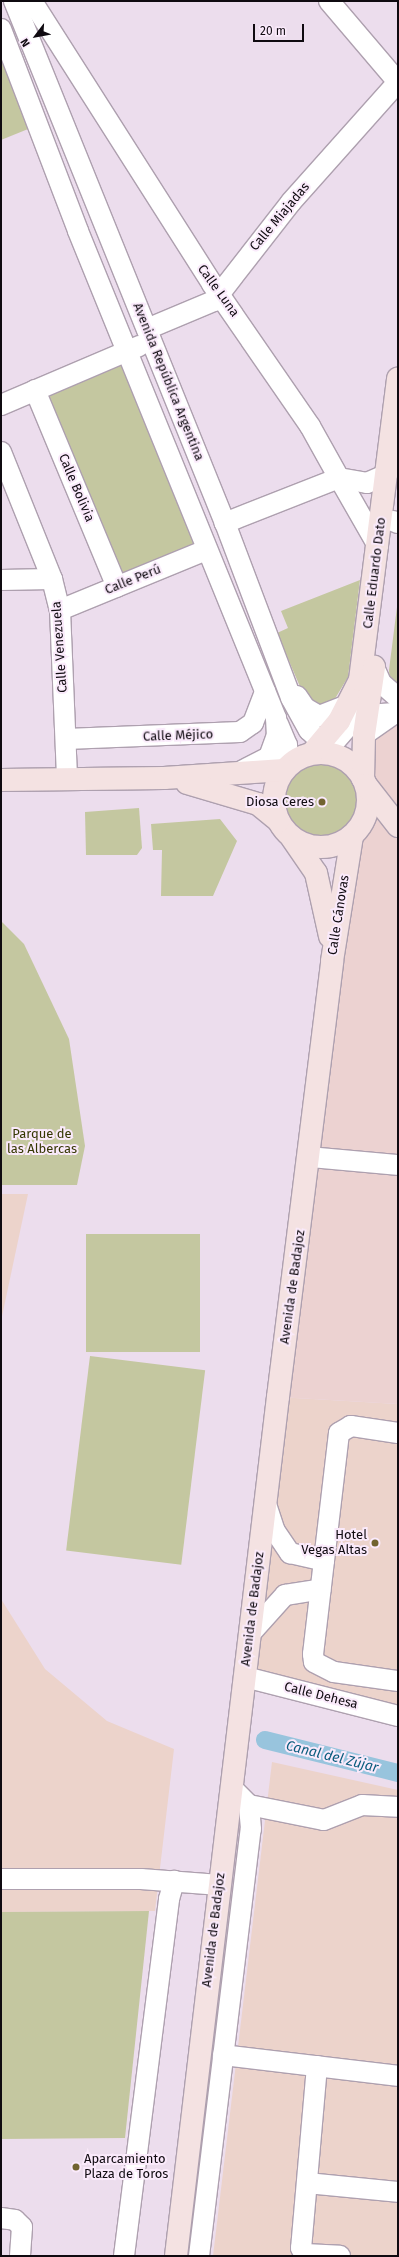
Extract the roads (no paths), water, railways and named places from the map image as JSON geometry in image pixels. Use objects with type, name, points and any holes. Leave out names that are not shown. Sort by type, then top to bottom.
[{"type":"main road","name":"Calle Eduardo Dato","points":[[365,782],[360,718],[360,680],[378,546],[392,477],[398,378]]},
{"type":"main road","name":"Calle Eduardo Dato","points":[[324,750],[360,718],[374,667],[396,522],[392,477]]},
{"type":"main road","points":[[1,780],[164,778],[286,768],[324,750],[348,761],[398,826]]},
{"type":"main road","points":[[278,820],[274,791],[286,768]]},
{"type":"main road","points":[[164,778],[230,793],[258,804],[278,820],[292,838],[317,847],[331,846],[355,832],[380,825],[398,834]]},
{"type":"main road","points":[[355,832],[368,805],[365,782]]},
{"type":"main road","name":"Calle Cánovas","points":[[332,961],[355,832]]},
{"type":"main road","name":"Calle Cánovas","points":[[292,838],[316,873],[328,917],[332,961]]},
{"type":"main road","name":"Avenida de Badajoz","points":[[176,2256],[231,1787],[310,1157],[332,961]]},
{"type":"street","name":"Avenida República Argentina","points":[[14,1],[225,523],[298,713],[324,750]]},
{"type":"street","name":"Calle Luna","points":[[32,1],[219,294],[310,426],[378,546]]},
{"type":"street","points":[[329,1],[398,82]]},
{"type":"street","name":"Avenida República Argentina","points":[[1,29],[6,54],[206,550],[287,745],[286,768]]},
{"type":"street","name":"Calle Miajadas","points":[[126,350],[150,335],[214,301],[291,202],[398,82]]},
{"type":"street","points":[[1,405],[126,350]]},
{"type":"street","name":"Calle Bolivia","points":[[35,390],[117,587]]},
{"type":"street","name":"Calle Venezuela","points":[[1,452],[52,579],[60,610],[67,780]]},
{"type":"street","points":[[225,523],[339,478],[367,483],[392,477]]},
{"type":"street","name":"Calle Perú","points":[[60,610],[206,550]]},
{"type":"street","points":[[1,580],[52,579]]},
{"type":"street","points":[[282,673],[312,714],[330,714],[360,718],[397,707],[381,683],[374,667]]},
{"type":"street","name":"Calle Méjico","points":[[66,739],[240,732],[253,723],[265,692]]},
{"type":"street","name":"Avenida República Argentina","points":[[242,771],[269,757],[277,736],[276,718]]},
{"type":"street","points":[[310,1157],[398,1165]]},
{"type":"street","points":[[398,1433],[350,1426],[340,1432],[324,1561],[314,1662],[340,1673],[398,1681]]},
{"type":"street","points":[[266,1501],[275,1531],[290,1553]]},
{"type":"street","points":[[285,1595],[266,1588],[258,1568],[270,1555],[290,1553],[324,1561]]},
{"type":"street","points":[[250,1635],[275,1602],[285,1595],[321,1589]]},
{"type":"street","name":"Calle Dehesa","points":[[245,1677],[398,1716]]},
{"type":"street","points":[[231,1787],[249,1804],[324,1820],[362,1805],[398,1807]]},
{"type":"street","points":[[199,2256],[251,1829],[249,1804]]},
{"type":"street","points":[[1,1879],[174,1881],[220,1885]]},
{"type":"street","points":[[124,2256],[168,1899],[174,1881]]},
{"type":"street","points":[[223,2055],[398,2076]]},
{"type":"street","points":[[317,2066],[301,2248],[305,2254],[340,2256]]},
{"type":"street","points":[[307,2183],[398,2192]]},
{"type":"street","points":[[1,2218],[15,2220],[22,2227],[20,2256]]},
{"type":"waterway","name":"Canal del Zújar","points":[[265,1740],[398,1773]]},
{"type":"place","name":"Diosa Ceres","points":[[322,802]]},
{"type":"place","name":"Hotel Vegas Altas","points":[[375,1543]]},
{"type":"place","name":"Aparcamiento Plaza de Toros","points":[[76,2167]]},
{"type":"park label","name":"Parque de las Albercas","points":[[42,1142]]}]
